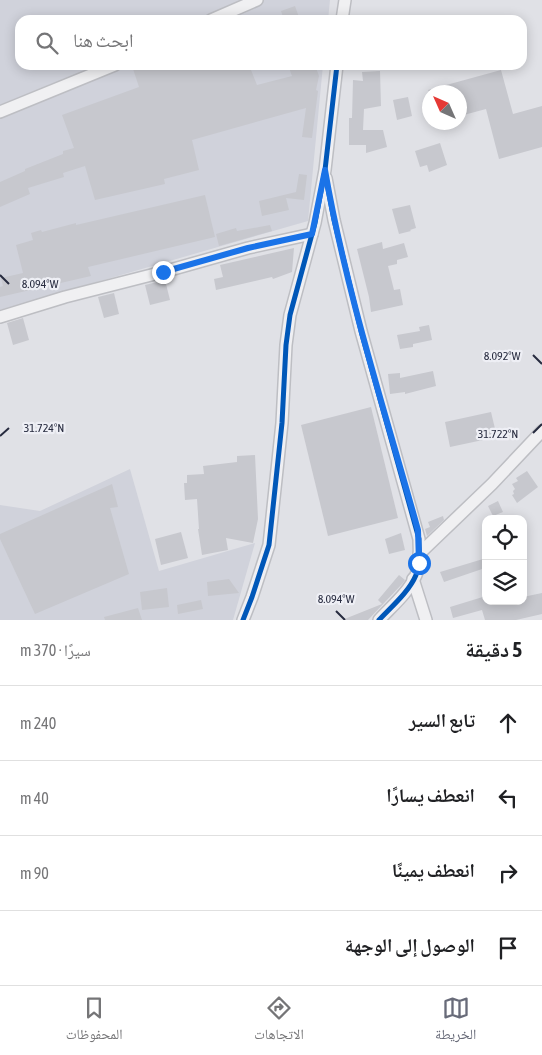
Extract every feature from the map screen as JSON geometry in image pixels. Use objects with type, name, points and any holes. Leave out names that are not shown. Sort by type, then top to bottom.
[{"type":"street","points":[[222,15],[257,0]]},
{"type":"street","points":[[343,15],[345,0]]},
{"type":"street","points":[[0,112],[103,70]]},
{"type":"street","points":[[243,620],[269,545],[282,423],[290,316],[312,234],[325,170],[336,70]]},
{"type":"street","points":[[325,170],[334,220],[361,331],[418,530],[418,570],[396,602],[379,620]]},
{"type":"street","points":[[0,317],[65,297],[248,248],[312,234]]},
{"type":"street","points":[[419,554],[492,484],[542,431]]},
{"type":"street","points":[[413,579],[426,620]]},
{"type":"shaded area","points":[[0,0],[330,0],[328,15],[15,15],[15,70],[323,70],[308,221],[0,310]]},
{"type":"shaded area","points":[[130,469],[159,571],[255,543],[233,620],[0,620],[0,505],[40,511]]},
{"type":"building","points":[[295,6],[298,15],[282,15],[281,11]]},
{"type":"building","points":[[133,70],[251,70],[257,85],[292,76],[290,70],[317,70],[319,76],[316,90],[318,91],[312,138],[302,137],[306,108],[192,140],[199,170],[164,179],[165,184],[95,200],[85,166],[63,173],[64,177],[28,188],[30,194],[0,207],[0,182],[25,171],[25,169],[63,154],[63,151],[74,148],[62,115],[139,87]]},
{"type":"building","points":[[501,70],[513,114],[542,106],[542,147],[499,159],[486,109],[467,114],[467,85],[446,85]]},
{"type":"building","points":[[380,71],[381,106],[364,109],[363,130],[383,130],[387,147],[366,153],[366,145],[349,145],[349,118],[352,118],[353,80],[363,81],[362,72]]},
{"type":"building","points":[[408,97],[412,116],[397,120],[393,100]]},
{"type":"building","points":[[440,143],[447,165],[429,172],[427,165],[420,167],[415,151]]},
{"type":"building","points":[[299,174],[307,175],[304,200],[286,198],[289,210],[262,216],[259,201],[296,192]]},
{"type":"building","points":[[205,195],[215,237],[88,267],[91,276],[0,297],[0,287],[3,286],[1,278],[23,273],[16,245],[33,240],[31,233],[76,223],[76,225]]},
{"type":"building","points":[[410,205],[416,228],[399,234],[392,209]]},
{"type":"building","points":[[270,225],[272,231],[219,246],[216,234],[236,228],[237,231]]},
{"type":"building","points":[[382,242],[383,249],[404,243],[408,257],[397,260],[397,264],[388,266],[394,290],[400,289],[403,305],[371,312],[357,249]]},
{"type":"building","points":[[294,248],[292,272],[273,279],[272,277],[216,290],[214,279],[223,277],[220,265]]},
{"type":"building","points":[[165,280],[170,300],[150,305],[145,285]]},
{"type":"building","points":[[114,293],[119,314],[104,318],[98,297]]},
{"type":"building","points":[[23,318],[29,340],[13,345],[7,323]]},
{"type":"building","points":[[429,325],[432,340],[413,344],[413,347],[400,349],[397,335],[420,331],[419,327]]},
{"type":"building","points":[[433,371],[436,386],[405,394],[405,392],[390,394],[388,374],[400,373],[400,378]]},
{"type":"building","points":[[371,407],[398,518],[328,536],[301,425]]},
{"type":"building","points":[[491,412],[497,437],[450,447],[445,422]]},
{"type":"building","points":[[255,455],[258,519],[253,543],[226,538],[228,550],[202,555],[198,529],[197,499],[185,500],[184,483],[187,483],[187,475],[204,474],[203,466],[237,462],[237,456]]},
{"type":"building","points":[[527,471],[538,487],[517,503],[512,495],[515,489],[512,484],[518,481],[516,478]]},
{"type":"building","points":[[112,484],[118,507],[110,508],[129,574],[35,614],[0,539],[0,534]]},
{"type":"building","points":[[498,501],[503,512],[492,515],[488,506]]},
{"type":"building","points":[[443,516],[444,520],[427,536],[425,529],[430,527],[428,522]]},
{"type":"building","points":[[181,532],[188,558],[161,565],[155,539]]},
{"type":"building","points":[[401,533],[405,550],[389,554],[385,539]]},
{"type":"building","points":[[482,559],[482,569],[444,582],[440,572]]},
{"type":"building","points":[[399,575],[405,580],[403,583],[368,620],[342,620],[382,604],[378,600]]},
{"type":"building","points":[[229,579],[239,593],[208,596],[207,582]]},
{"type":"building","points":[[167,588],[169,607],[142,610],[140,592]]},
{"type":"building","points":[[542,593],[542,614],[516,620],[485,620],[482,610],[453,618],[450,607],[482,597],[482,605],[527,605],[527,596]]},
{"type":"building","points":[[201,600],[203,609],[178,614],[177,605]]},
{"type":"building","points":[[138,608],[142,620],[105,620],[104,617]]},
{"type":"cycle path","points":[[243,620],[269,545],[282,423],[286,345],[290,315],[315,223],[325,170],[336,70]]},
{"type":"cycle path","points":[[326,179],[361,331],[419,539],[418,571],[404,593],[379,620]]},
{"type":"route","points":[[163,272],[248,248],[312,234],[325,170],[334,220],[361,331],[418,530],[419,563]]}]
